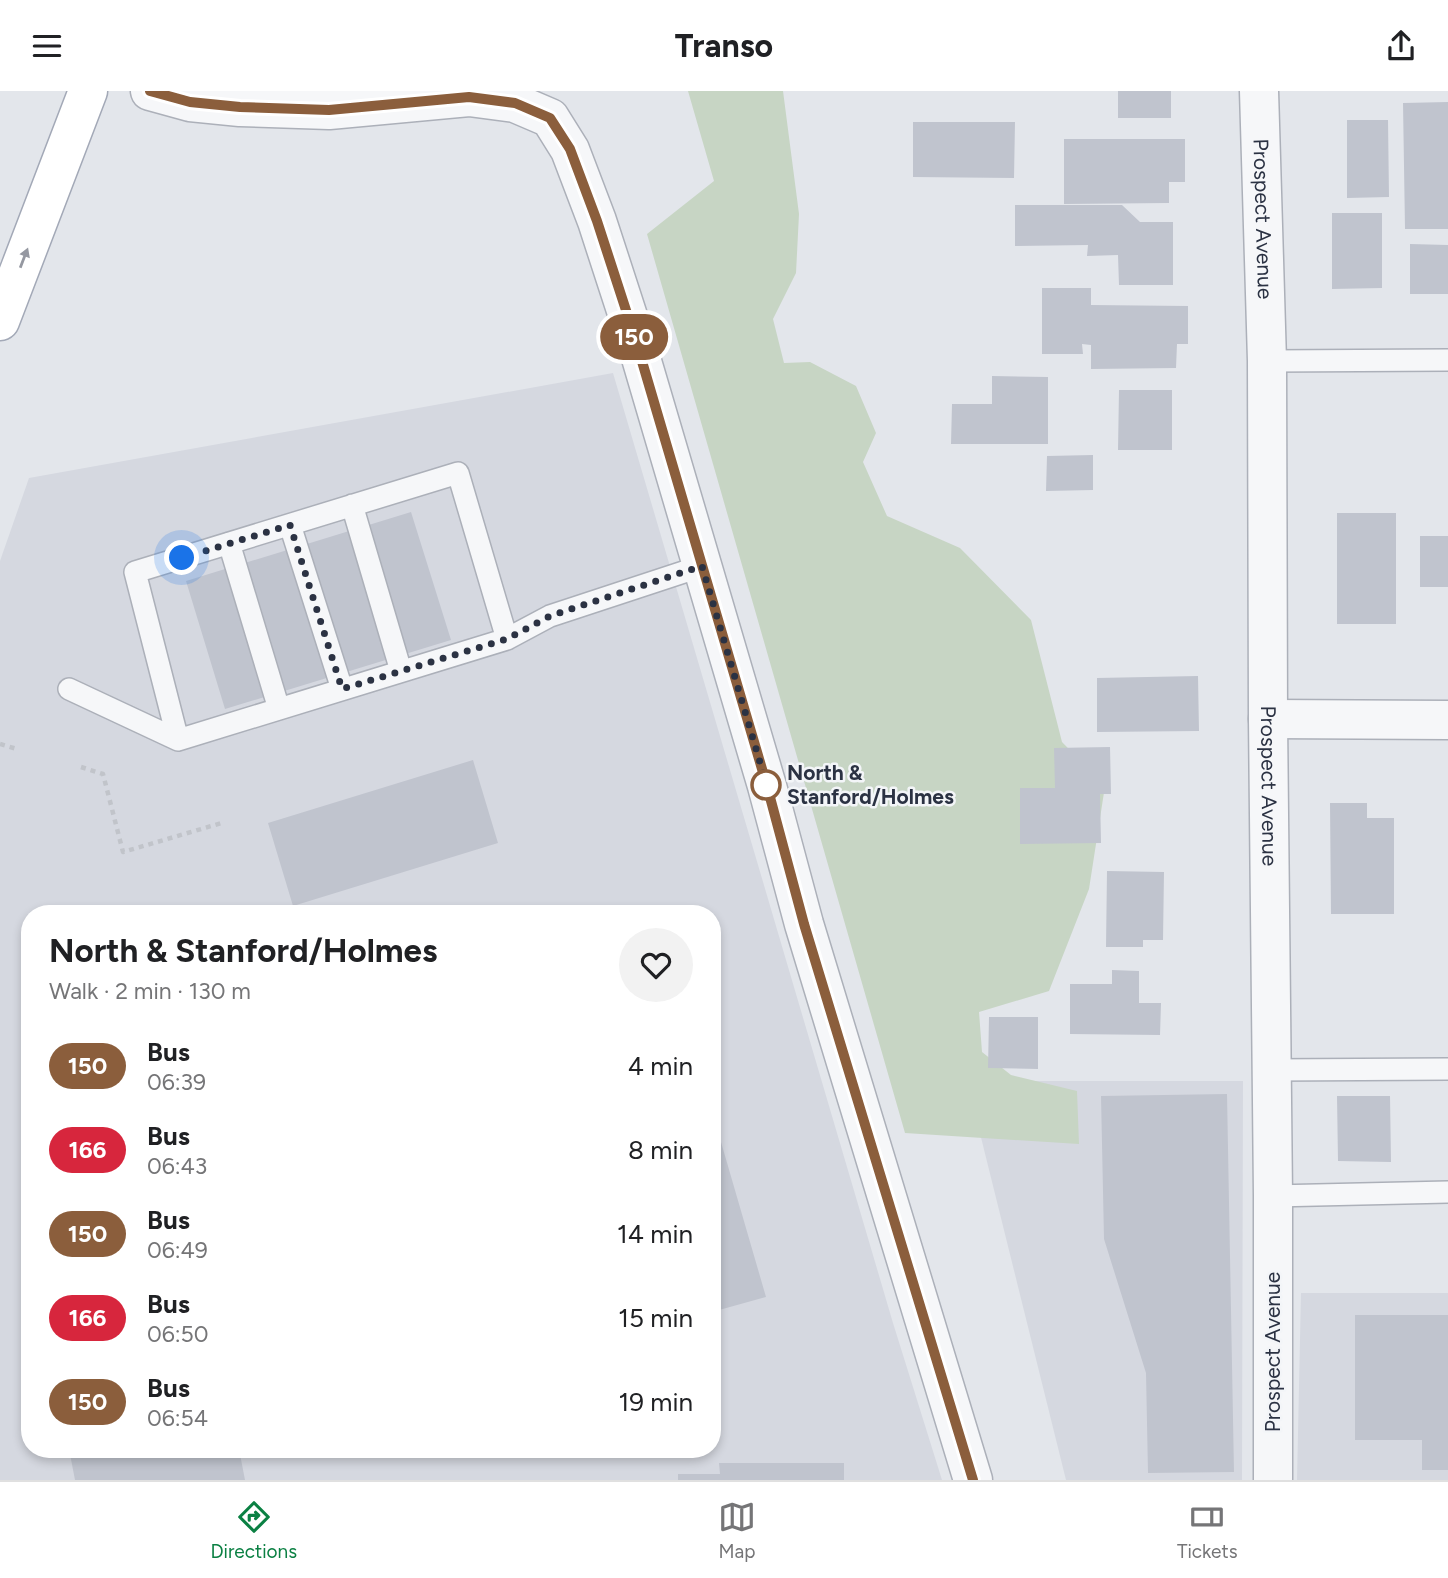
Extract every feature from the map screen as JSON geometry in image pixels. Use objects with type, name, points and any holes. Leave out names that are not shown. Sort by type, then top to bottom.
[{"type":"main road","points":[[0,321],[88,91]]},
{"type":"street","points":[[150,91],[190,102],[240,107],[329,110],[469,97],[515,103],[550,118],[570,149],[597,221],[636,341],[767,786],[808,937],[973,1480]]},
{"type":"street","name":"Prospect Avenue","points":[[1259,91],[1267,361],[1273,1480]]},
{"type":"street","points":[[1268,719],[1448,720]]},
{"type":"lane","points":[[1267,361],[1448,361]]},
{"type":"lane","points":[[178,740],[135,572],[352,505],[458,473],[507,639]]},
{"type":"lane","points":[[352,505],[401,671]]},
{"type":"lane","points":[[290,525],[342,689]]},
{"type":"lane","points":[[229,543],[279,709]]},
{"type":"lane","points":[[69,689],[178,740],[507,639],[550,616],[702,566]]},
{"type":"lane","points":[[1272,1070],[1448,1069]]},
{"type":"lane","points":[[1273,1196],[1448,1192]]},
{"type":"path","points":[[0,744],[17,749]]},
{"type":"path","points":[[81,767],[103,774],[123,852],[225,822]]},
{"type":"shaded area","points":[[613,373],[893,1323],[942,1480],[0,1480],[0,561],[29,478]]},
{"type":"shaded area","points":[[967,1081],[1243,1081],[1242,1480],[1066,1480]]},
{"type":"shaded area","points":[[1301,1293],[1448,1293],[1448,1480],[1297,1480]]},
{"type":"green space","points":[[688,91],[783,91],[799,214],[796,273],[773,319],[784,363],[810,362],[856,386],[876,433],[863,462],[887,516],[960,548],[1031,620],[1062,742],[1105,786],[1089,889],[1049,991],[979,1012],[982,1052],[1011,1075],[1077,1091],[1079,1144],[905,1133],[647,234],[714,181]]},
{"type":"building","points":[[1118,91],[1171,91],[1171,118],[1118,118]]},
{"type":"building","points":[[1448,102],[1448,229],[1405,229],[1403,103]]},
{"type":"building","points":[[1347,120],[1388,120],[1389,197],[1347,198]]},
{"type":"building","points":[[913,122],[1015,122],[1014,178],[913,177]]},
{"type":"building","points":[[1064,139],[1185,139],[1185,182],[1169,182],[1169,203],[1064,204]]},
{"type":"building","points":[[1015,205],[1122,205],[1140,222],[1173,222],[1173,285],[1119,285],[1118,255],[1087,256],[1088,245],[1015,246]]},
{"type":"building","points":[[1332,213],[1382,213],[1382,288],[1332,289]]},
{"type":"building","points":[[1410,244],[1448,245],[1448,294],[1410,294]]},
{"type":"building","points":[[1042,288],[1091,288],[1091,305],[1188,306],[1188,344],[1177,344],[1176,368],[1091,369],[1091,345],[1082,344],[1083,354],[1042,354]]},
{"type":"building","points":[[992,376],[1048,377],[1048,444],[951,444],[952,404],[992,404]]},
{"type":"building","points":[[1119,390],[1172,390],[1172,450],[1118,450]]},
{"type":"building","points":[[1093,455],[1093,490],[1046,491],[1047,456]]},
{"type":"building","points":[[411,512],[451,640],[225,709],[186,581]]},
{"type":"building","points":[[1337,513],[1396,513],[1396,624],[1337,624]]},
{"type":"building","points":[[1420,536],[1448,536],[1448,587],[1420,587]]},
{"type":"building","points":[[1198,676],[1199,731],[1097,732],[1097,678]]},
{"type":"building","points":[[1110,747],[1111,794],[1100,794],[1101,843],[1020,844],[1020,788],[1055,788],[1054,748]]},
{"type":"building","points":[[473,760],[498,843],[293,905],[268,823]]},
{"type":"building","points":[[1330,803],[1367,803],[1367,818],[1394,818],[1394,914],[1331,914]]},
{"type":"building","points":[[1107,871],[1164,872],[1163,940],[1143,940],[1143,947],[1106,947]]},
{"type":"building","points":[[1112,970],[1139,971],[1139,1003],[1161,1003],[1160,1035],[1070,1034],[1070,984],[1112,984]]},
{"type":"building","points":[[989,1017],[1038,1017],[1038,1069],[988,1068]]},
{"type":"building","points":[[1227,1094],[1234,1472],[1148,1473],[1146,1373],[1104,1239],[1101,1096]]},
{"type":"building","points":[[1337,1096],[1390,1096],[1391,1162],[1338,1161]]},
{"type":"building","points":[[721,1142],[766,1297],[721,1310]]},
{"type":"building","points":[[1355,1315],[1448,1315],[1448,1470],[1422,1470],[1422,1440],[1355,1440]]},
{"type":"building","points":[[71,1458],[241,1458],[245,1480],[75,1480]]},
{"type":"building","points":[[719,1463],[844,1463],[844,1480],[678,1480],[678,1474],[720,1474]]},
{"type":"bus line","name":"150","points":[[150,91],[190,102],[240,107],[329,110],[469,97],[515,103],[550,118],[570,149],[597,221],[636,341],[767,786],[804,924],[973,1480]]},
{"type":"place","name":"North & Stanford/Holmes","points":[[766,785]]},
{"type":"route","points":[[182,558],[290,525],[342,689],[507,639],[550,616],[702,566],[766,785]]}]
